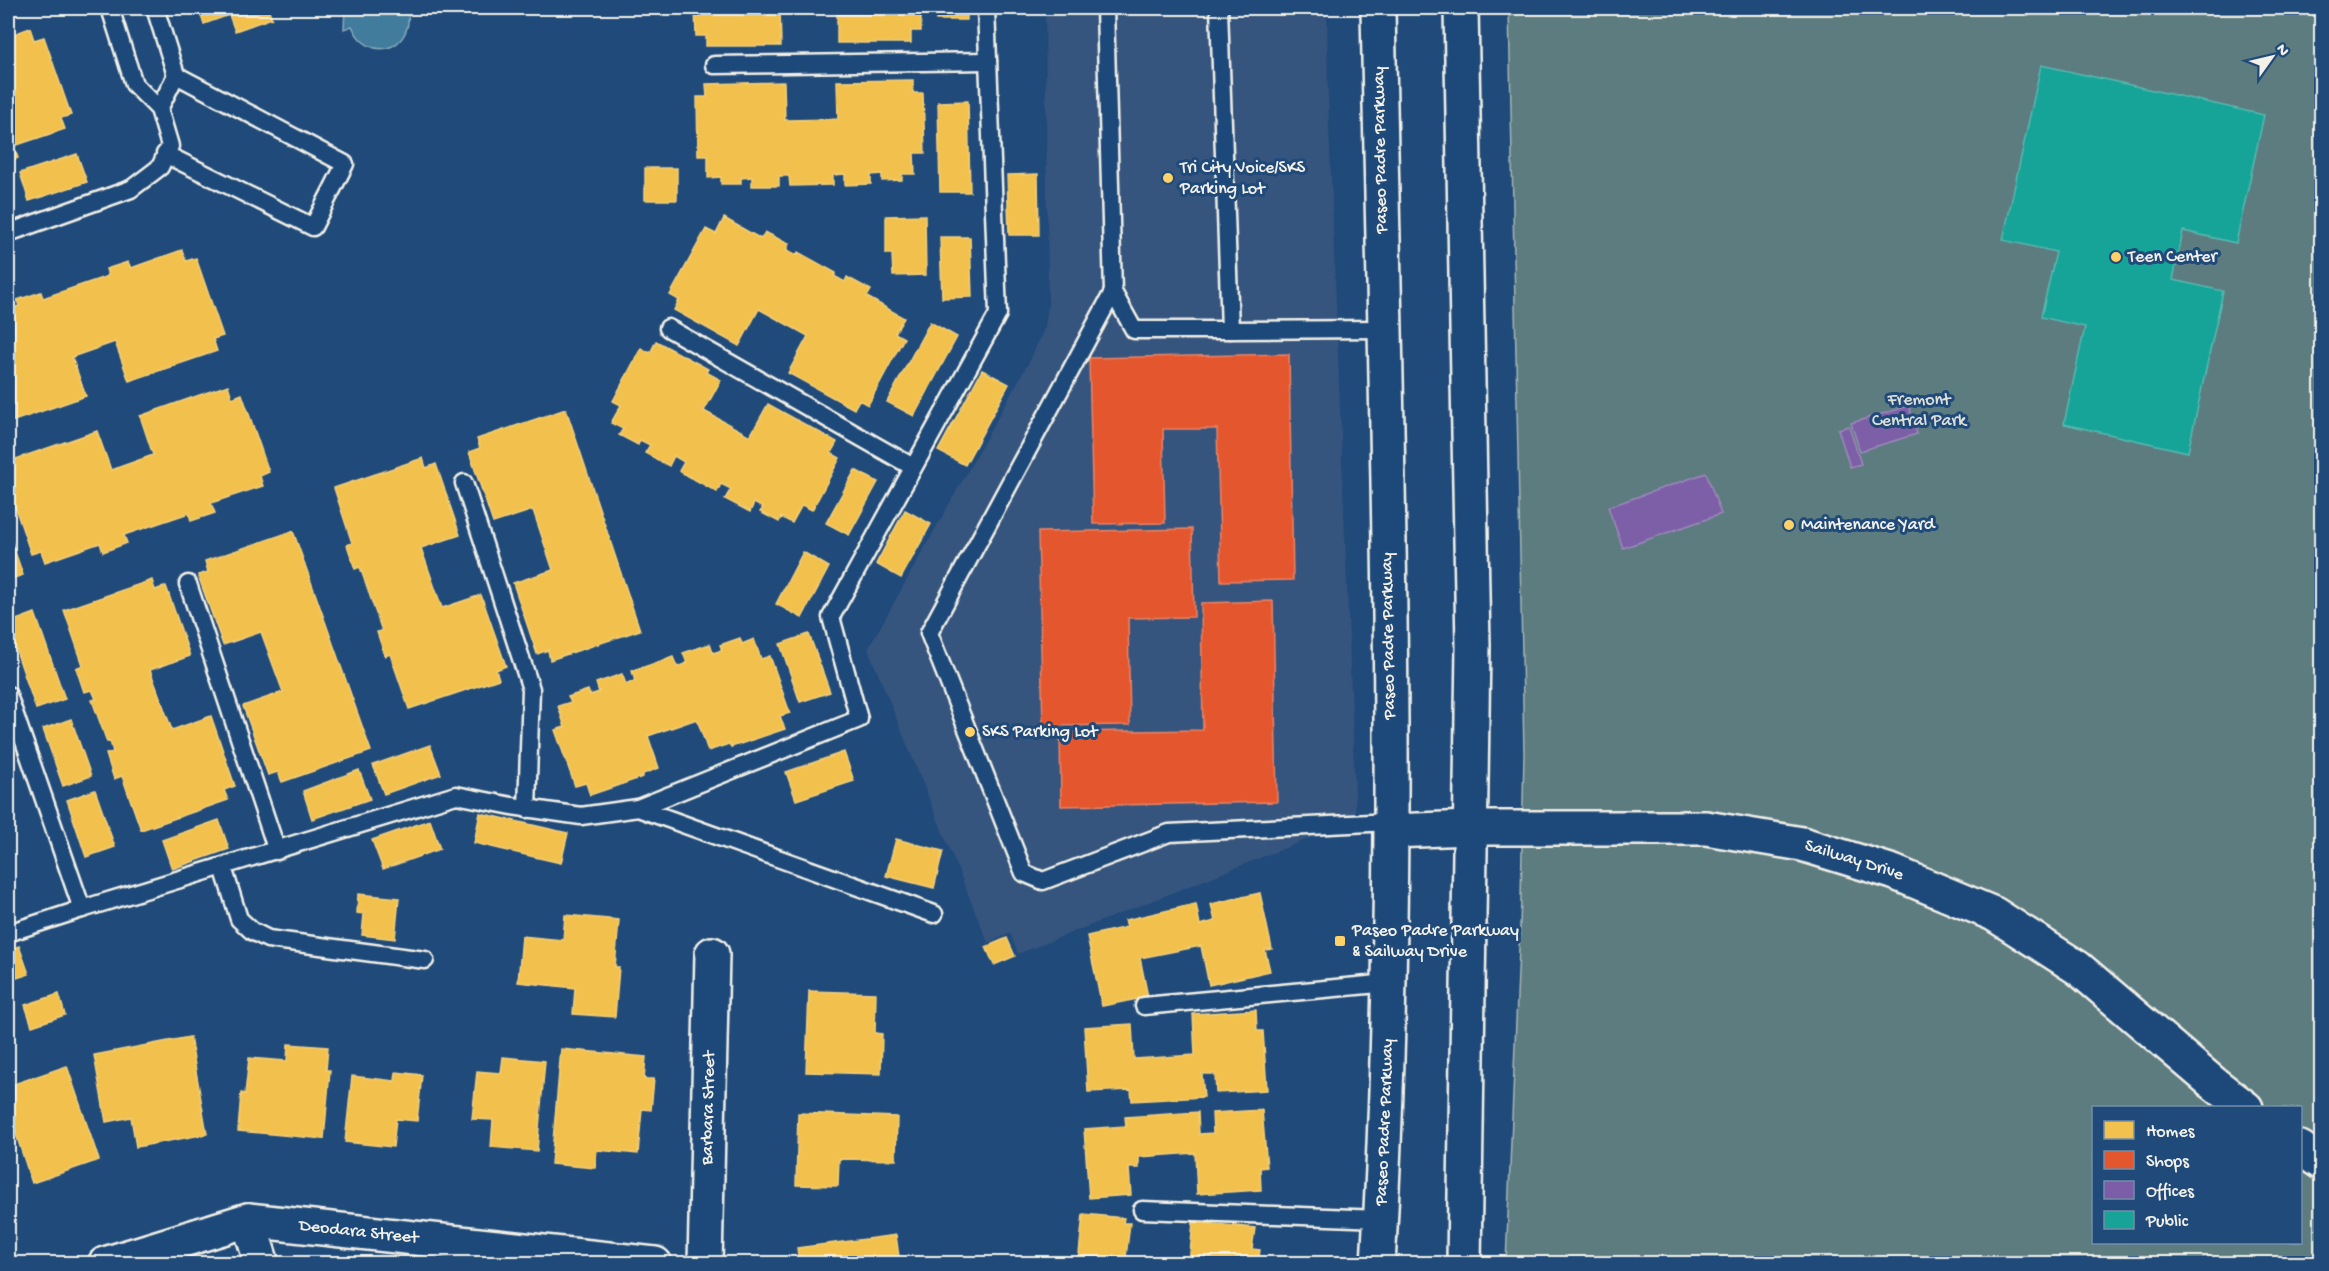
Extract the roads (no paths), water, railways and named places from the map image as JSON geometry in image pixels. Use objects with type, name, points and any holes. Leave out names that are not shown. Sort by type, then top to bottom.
[{"type":"main road","name":"Paseo Padre Parkway","points":[[1378,8],[1391,827],[1389,983],[1378,1263]]},
{"type":"main road","points":[[1461,8],[1473,646],[1464,1263]]},
{"type":"main road","name":"Sailway Drive","points":[[1391,827],[1706,828],[1802,844],[1893,872],[1994,914],[2078,968],[2212,1082],[2245,1106]]},
{"type":"main road","name":"Barbara Street","points":[[705,1263],[712,954]]},
{"type":"main road","points":[[2302,1149],[2322,1163]]},
{"type":"main road","points":[[248,1220],[262,1263]]},
{"type":"main road","name":"Deodara Street","points":[[105,1263],[248,1220],[656,1263]]},
{"type":"lane","points":[[8,233],[131,189],[160,167],[170,146],[159,109],[134,84],[110,8]]},
{"type":"lane","points":[[155,8],[176,75],[159,109]]},
{"type":"lane","points":[[8,933],[456,795],[527,809],[581,816],[638,808],[859,719],[831,617],[998,314],[986,8]]},
{"type":"lane","points":[[1105,8],[1113,292],[1134,330],[1384,329]]},
{"type":"lane","points":[[1219,8],[1230,330]]},
{"type":"lane","points":[[714,65],[988,61]]},
{"type":"lane","points":[[165,154],[314,227],[345,164],[176,75]]},
{"type":"lane","points":[[1113,292],[929,633],[1024,873],[1043,882],[1169,833],[1391,827]]},
{"type":"lane","points":[[668,328],[914,467]]},
{"type":"lane","points":[[464,483],[531,689],[527,809]]},
{"type":"lane","points":[[188,584],[277,851]]},
{"type":"lane","points":[[8,695],[82,909]]},
{"type":"lane","points":[[638,808],[934,914]]},
{"type":"lane","points":[[223,867],[239,919],[252,931],[268,939],[425,960]]},
{"type":"lane","points":[[1144,1006],[1389,983]]},
{"type":"lane","points":[[1142,1210],[1380,1219]]},
{"type":"place","name":"Tri City Voice/SKS Parking Lot","points":[[1168,178]]},
{"type":"place","name":"Teen Center","points":[[2116,257]]},
{"type":"place","name":"Maintenance Yard","points":[[1789,525]]},
{"type":"place","name":"SKS Parking Lot","points":[[970,732]]},
{"type":"place","name":"Paseo Padre Parkway & Sailway Drive","points":[[1340,941]]},
{"type":"park label","name":"Fremont Central Park","points":[[1919,410]]}]
